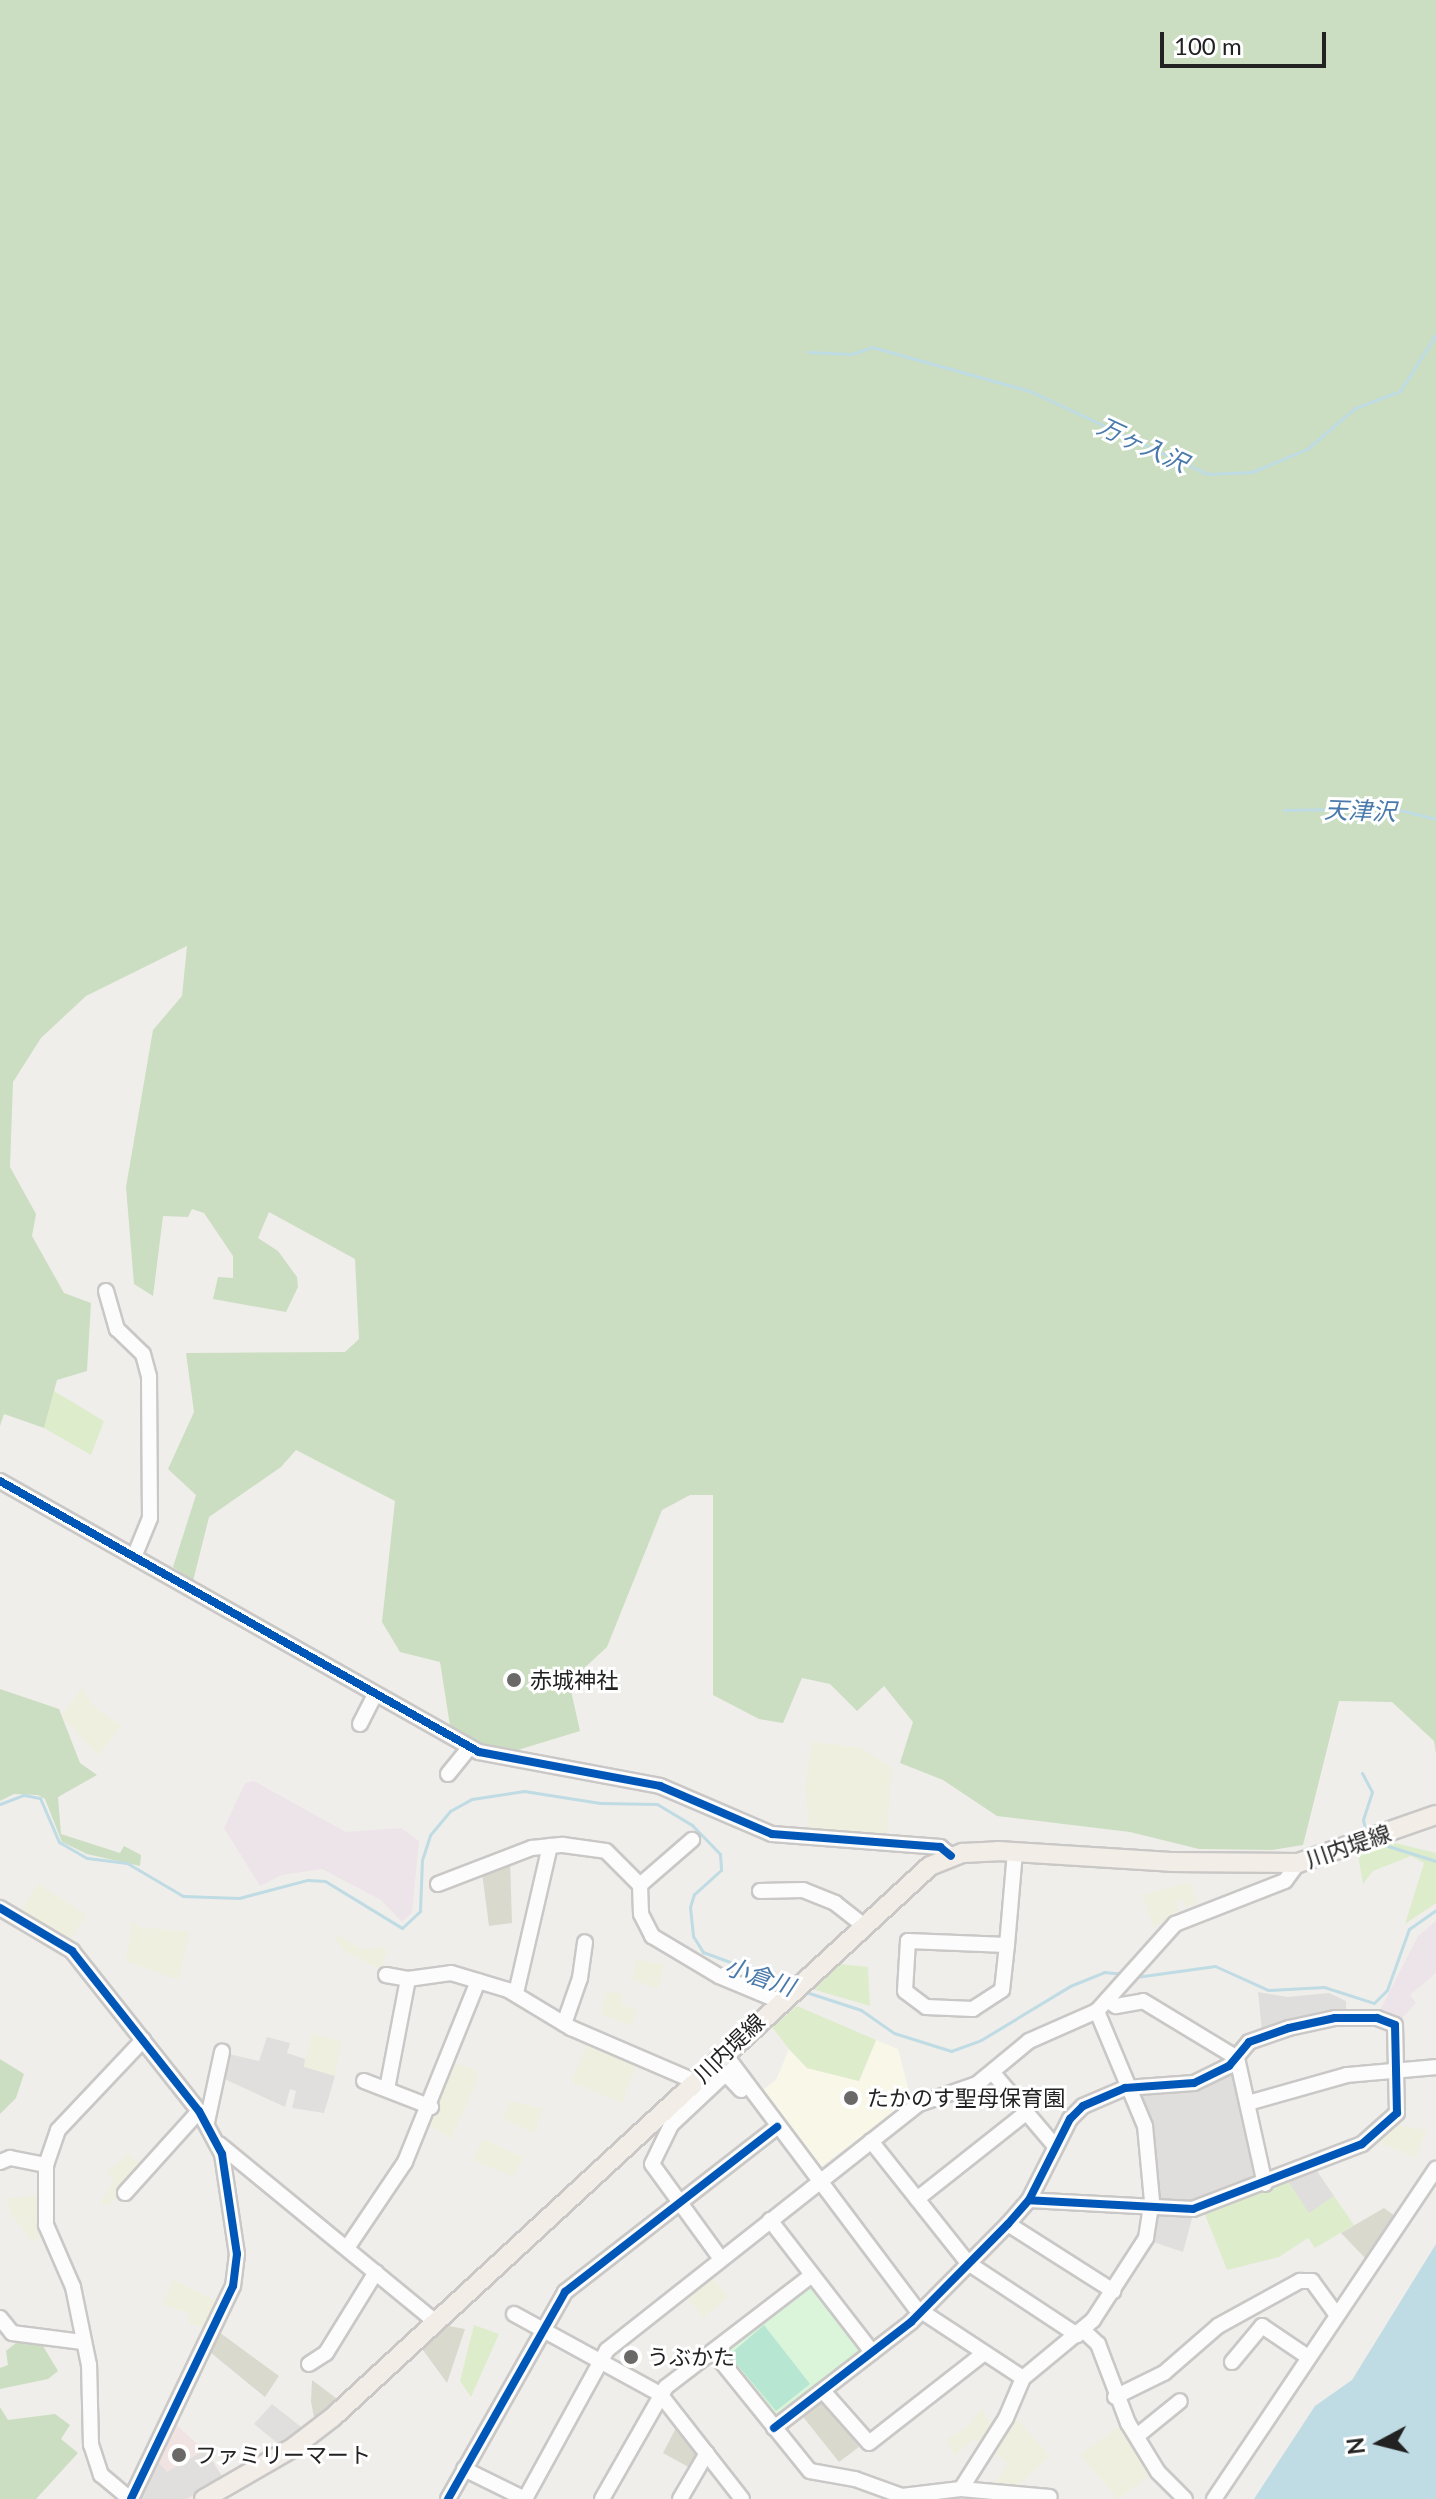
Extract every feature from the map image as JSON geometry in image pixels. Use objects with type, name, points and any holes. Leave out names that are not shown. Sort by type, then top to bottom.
[{"type":"main road","name":"川内堤線","points":[[204,2499],[315,2432],[919,1873],[951,1856],[1015,1852],[1171,1862],[1298,1863],[1436,1815]]},
{"type":"street","points":[[106,1291],[117,1329],[143,1354],[149,1377],[150,1518],[134,1557]]},
{"type":"street","points":[[0,1481],[469,1748],[660,1786],[772,1834],[940,1847],[951,1856]]},
{"type":"street","points":[[360,1724],[374,1696]]},
{"type":"street","points":[[448,1774],[469,1748]]},
{"type":"street","points":[[640,1885],[692,1840]]},
{"type":"street","points":[[516,1993],[550,1846]]},
{"type":"street","points":[[438,1884],[520,1851],[550,1846],[606,1851],[640,1885],[642,1919],[657,1940],[719,1976],[789,1991]]},
{"type":"street","points":[[1007,1945],[908,1941],[905,1991],[926,2007],[973,2009],[1002,1990],[1007,1945],[1015,1852]]},
{"type":"street","points":[[464,2469],[525,2499],[599,2359],[919,2104],[969,2088],[993,2073],[1029,2041],[1102,2005],[1175,1924],[1285,1881],[1298,1863]]},
{"type":"street","points":[[760,1891],[803,1890],[835,1903],[862,1924]]},
{"type":"street","points":[[0,1908],[72,1951],[143,2040],[203,2116],[219,2144],[237,2254],[233,2286],[131,2499],[98,2469],[90,2440],[89,2365],[73,2287],[46,2225],[46,2165],[58,2130],[143,2040]]},
{"type":"street","points":[[564,2024],[580,1978],[585,1942]]},
{"type":"street","points":[[386,1975],[408,1979],[442,1973],[516,1993],[564,2024],[694,2081]]},
{"type":"street","points":[[387,2089],[408,1979]]},
{"type":"street","points":[[347,2248],[385,2197],[431,2107],[478,1981]]},
{"type":"street","points":[[1102,2005],[1143,2001],[1237,2058],[1265,2184]]},
{"type":"street","points":[[961,2489],[1006,2418],[1023,2378],[1080,2333],[1113,2291],[1146,2238],[1152,2208],[1145,2126],[1102,2005]]},
{"type":"street","points":[[774,2428],[921,2313],[1008,2224],[1029,2200],[1055,2146],[1083,2106],[1130,2087],[1187,2086],[1237,2058],[1249,2042],[1289,2028],[1335,2018],[1377,2018],[1395,2025],[1397,2113],[1369,2139],[1265,2184],[1193,2209],[1029,2200]]},
{"type":"street","points":[[125,2193],[203,2116],[222,2052]]},
{"type":"street","points":[[724,2053],[818,2182],[921,2313],[1023,2378]]},
{"type":"street","points":[[1248,2103],[1398,2066],[1436,2067]]},
{"type":"street","points":[[993,2073],[1055,2146]]},
{"type":"street","points":[[721,2259],[653,2173],[653,2160],[671,2125],[726,2074],[777,2127]]},
{"type":"street","points":[[364,2081],[431,2107]]},
{"type":"street","points":[[917,2199],[1026,2113]]},
{"type":"street","points":[[448,2499],[540,2328],[565,2292],[777,2127]]},
{"type":"street","points":[[871,2141],[968,2263],[1098,2344],[1115,2397],[1162,2477],[1185,2499]]},
{"type":"street","points":[[219,2144],[436,2322]]},
{"type":"street","points":[[0,2162],[10,2158],[46,2165]]},
{"type":"street","points":[[1214,2499],[1436,2169]]},
{"type":"street","points":[[770,2220],[872,2352]]},
{"type":"street","points":[[1008,2224],[1113,2291]]},
{"type":"street","points":[[309,2364],[326,2353],[376,2272]]},
{"type":"street","points":[[602,2499],[660,2394],[812,2275]]},
{"type":"street","points":[[1115,2397],[1164,2373],[1218,2326],[1300,2281],[1315,2283],[1336,2314]]},
{"type":"street","points":[[514,2314],[660,2394],[742,2499]]},
{"type":"street","points":[[0,2318],[12,2333],[82,2342]]},
{"type":"street","points":[[1232,2362],[1262,2326],[1308,2357]]},
{"type":"street","points":[[713,2351],[810,2471],[855,2479],[902,2496],[961,2489],[1050,2497]]},
{"type":"street","points":[[823,2391],[869,2443],[983,2354]]},
{"type":"street","points":[[1137,2436],[1180,2401]]},
{"type":"street","points":[[680,2499],[707,2453]]},
{"type":"shaded area","points":[[254,1781],[346,1832],[401,1828],[419,1841],[412,1912],[402,1922],[381,1900],[322,1869],[282,1875],[260,1886],[224,1828],[245,1783]]},
{"type":"shaded area","points":[[510,1860],[512,1923],[489,1926],[482,1873]]},
{"type":"shaded area","points":[[1436,1921],[1436,1973],[1410,1995],[1416,2003],[1401,2019],[1378,2014],[1418,1936]]},
{"type":"shaded area","points":[[1258,1992],[1287,1997],[1329,1993],[1346,2001],[1346,2011],[1262,2032]]},
{"type":"shaded area","points":[[267,2037],[290,2043],[287,2053],[305,2059],[304,2067],[335,2076],[324,2113],[292,2108],[296,2091],[290,2089],[285,2107],[220,2077],[224,2053],[259,2061]]},
{"type":"shaded area","points":[[876,2040],[898,2049],[911,2099],[818,2169],[760,2092],[776,2080],[789,2049],[807,2068],[859,2081]]},
{"type":"shaded area","points":[[1236,2066],[1258,2178],[1194,2205],[1160,2204],[1139,2094],[1195,2088]]},
{"type":"shaded area","points":[[1315,2168],[1334,2196],[1309,2214],[1287,2180]]},
{"type":"shaded area","points":[[1384,2208],[1395,2216],[1366,2259],[1341,2233]]},
{"type":"shaded area","points":[[1156,2214],[1193,2215],[1183,2252],[1150,2241]]},
{"type":"shaded area","points":[[443,2325],[465,2329],[447,2383],[420,2346]]},
{"type":"shaded area","points":[[219,2332],[279,2376],[265,2397],[210,2352]]},
{"type":"shaded area","points":[[312,2380],[340,2401],[315,2422],[311,2402]]},
{"type":"shaded area","points":[[816,2400],[824,2401],[859,2447],[839,2462],[800,2413]]},
{"type":"shaded area","points":[[272,2404],[305,2430],[281,2446],[254,2424]]},
{"type":"shaded area","points":[[174,2423],[209,2454],[224,2479],[190,2499],[137,2499]]},
{"type":"shaded area","points":[[678,2424],[697,2449],[692,2469],[663,2453]]},
{"type":"shaded area","points":[[205,2450],[223,2478],[186,2499],[139,2499],[156,2460],[167,2472]]},
{"type":"green space","points":[[0,0],[1436,0],[1436,1754],[1434,1741],[1392,1702],[1339,1701],[1303,1845],[1272,1850],[1199,1849],[1130,1832],[997,1816],[943,1780],[900,1763],[913,1722],[884,1686],[857,1711],[830,1684],[802,1678],[783,1723],[759,1719],[713,1695],[713,1495],[690,1495],[662,1510],[607,1647],[569,1682],[580,1731],[508,1753],[451,1732],[440,1662],[400,1652],[382,1622],[395,1501],[296,1450],[281,1467],[209,1517],[193,1581],[173,1567],[196,1495],[168,1469],[194,1412],[186,1353],[345,1352],[359,1339],[355,1259],[269,1212],[258,1238],[278,1251],[297,1277],[298,1287],[286,1312],[213,1299],[218,1277],[233,1278],[233,1256],[204,1213],[192,1209],[188,1217],[163,1216],[153,1296],[134,1284],[126,1187],[153,1030],[182,996],[187,946],[86,996],[41,1038],[13,1082],[10,1167],[36,1214],[32,1236],[64,1293],[91,1303],[87,1371],[57,1380],[44,1428],[4,1414],[0,1426]]},
{"type":"green space","points":[[54,1391],[104,1421],[91,1455],[44,1428]]},
{"type":"green space","points":[[82,1688],[94,1706],[122,1726],[98,1755],[61,1716]]},
{"type":"green space","points":[[0,1689],[59,1709],[80,1763],[97,1775],[58,1797],[61,1834],[120,1853],[124,1846],[141,1855],[140,1866],[87,1854],[62,1842],[45,1799],[38,1795],[14,1794],[0,1801]]},
{"type":"green space","points":[[812,1742],[858,1747],[892,1767],[887,1834],[809,1831],[805,1785]]},
{"type":"green space","points":[[1391,1842],[1436,1853],[1436,1903],[1405,1924],[1424,1863],[1411,1856],[1373,1871],[1363,1884],[1358,1855]]},
{"type":"green space","points":[[1190,1882],[1197,1904],[1185,1907],[1182,1899],[1177,1901],[1179,1910],[1154,1928],[1143,1895]]},
{"type":"green space","points":[[38,1883],[86,1915],[69,1941],[20,1912]]},
{"type":"green space","points":[[132,1921],[140,1927],[190,1932],[178,1980],[126,1961]]},
{"type":"green space","points":[[339,1936],[362,1949],[383,1947],[387,1952],[380,1969],[345,1952],[334,1939]]},
{"type":"green space","points":[[636,1960],[664,1964],[658,1989],[632,1979]]},
{"type":"green space","points":[[830,1963],[868,1967],[870,2006],[809,1988]]},
{"type":"green space","points":[[607,1991],[623,1994],[621,2005],[637,2010],[632,2026],[600,2014]]},
{"type":"green space","points":[[797,2006],[876,2040],[859,2081],[807,2068],[789,2049],[772,2027]]},
{"type":"green space","points":[[312,2034],[341,2041],[335,2076],[303,2067]]},
{"type":"green space","points":[[590,2039],[638,2060],[622,2103],[571,2082]]},
{"type":"green space","points":[[0,2059],[24,2074],[16,2098],[0,2114]]},
{"type":"green space","points":[[454,2063],[476,2070],[478,2077],[452,2139],[428,2125]]},
{"type":"green space","points":[[510,2101],[543,2108],[535,2133],[503,2119]]},
{"type":"green space","points":[[1397,2125],[1427,2130],[1416,2158],[1375,2141]]},
{"type":"green space","points":[[483,2139],[523,2157],[513,2177],[473,2160]]},
{"type":"green space","points":[[128,2154],[142,2166],[109,2205],[100,2204],[114,2181],[107,2172]]},
{"type":"green space","points":[[1287,2180],[1309,2213],[1334,2196],[1354,2225],[1315,2248],[1308,2238],[1279,2257],[1227,2270],[1204,2212]]},
{"type":"green space","points":[[40,2195],[44,2235],[32,2242],[9,2211],[8,2198]]},
{"type":"green space","points":[[711,2276],[729,2297],[703,2318],[686,2296]]},
{"type":"green space","points":[[173,2279],[216,2301],[207,2329],[188,2323],[189,2313],[163,2305]]},
{"type":"green space","points":[[806,2285],[815,2287],[861,2348],[860,2356],[778,2417],[771,2417],[723,2356],[724,2348]]},
{"type":"green space","points":[[474,2325],[499,2334],[471,2397],[460,2381]]},
{"type":"green space","points":[[764,2325],[810,2384],[776,2411],[729,2355]]},
{"type":"green space","points":[[22,2338],[40,2341],[58,2371],[48,2379],[0,2389],[0,2368],[8,2365],[6,2351]]},
{"type":"green space","points":[[0,2407],[8,2420],[55,2414],[70,2425],[61,2439],[78,2453],[36,2499],[0,2499]]},
{"type":"green space","points":[[982,2409],[993,2428],[983,2442],[971,2440],[955,2456],[946,2439],[966,2428]]},
{"type":"green space","points":[[1015,2416],[1050,2456],[1018,2486],[993,2485],[1008,2464],[993,2452]]},
{"type":"green space","points":[[1122,2424],[1151,2474],[1118,2499],[1080,2455]]},
{"type":"water","points":[[1436,2244],[1436,2499],[1254,2499],[1315,2406],[1352,2380]]},
{"type":"waterway","name":"万ヶ入沢","points":[[808,352],[852,354],[872,347],[1030,391],[1207,474],[1252,472],[1307,449],[1355,408],[1400,391],[1436,334]]},
{"type":"waterway","name":"天津沢","points":[[1284,810],[1392,808],[1436,819]]},
{"type":"waterway","points":[[1362,1773],[1372,1792],[1363,1820],[1366,1831]]},
{"type":"waterway","name":"小倉川","points":[[0,1804],[24,1795],[40,1798],[59,1842],[87,1858],[127,1863],[183,1896],[239,1898],[307,1880],[325,1881],[402,1928],[420,1911],[422,1860],[430,1835],[450,1811],[472,1799],[524,1791],[600,1803],[657,1804],[692,1825],[720,1854],[721,1870],[694,1894],[690,1907],[693,1936],[703,1952],[792,1985]]},
{"type":"waterway","points":[[1388,1846],[1436,1861]]},
{"type":"waterway","name":"小倉川","points":[[1136,1977],[1215,1966],[1268,1990],[1324,1987],[1374,2003],[1387,1990],[1409,1929],[1436,1910]]},
{"type":"waterway","name":"小倉川","points":[[806,1992],[861,2010],[894,2033],[951,2051],[981,2040],[1070,1986],[1104,1972],[1124,1974]]},
{"type":"cycle path","points":[[0,1481],[479,1752],[660,1786],[772,1834],[940,1847],[951,1856]]},
{"type":"cycle path","points":[[0,1908],[72,1951],[199,2111],[222,2154],[237,2254],[233,2286],[131,2499]]},
{"type":"cycle path","points":[[774,2428],[911,2322],[1008,2224],[1029,2200],[1070,2119],[1083,2106],[1125,2088],[1194,2083],[1229,2066],[1249,2042],[1289,2028],[1335,2018],[1377,2018],[1395,2025],[1397,2113],[1362,2144],[1193,2209],[1029,2200]]},
{"type":"cycle path","points":[[448,2499],[565,2292],[777,2127]]},
{"type":"place","name":"赤城神社","points":[[514,1680]]},
{"type":"place","name":"たかのす聖母保育園","points":[[851,2098]]},
{"type":"place","name":"うぶかた","points":[[631,2357]]},
{"type":"place","name":"ファミリーマート","points":[[179,2455]]}]
